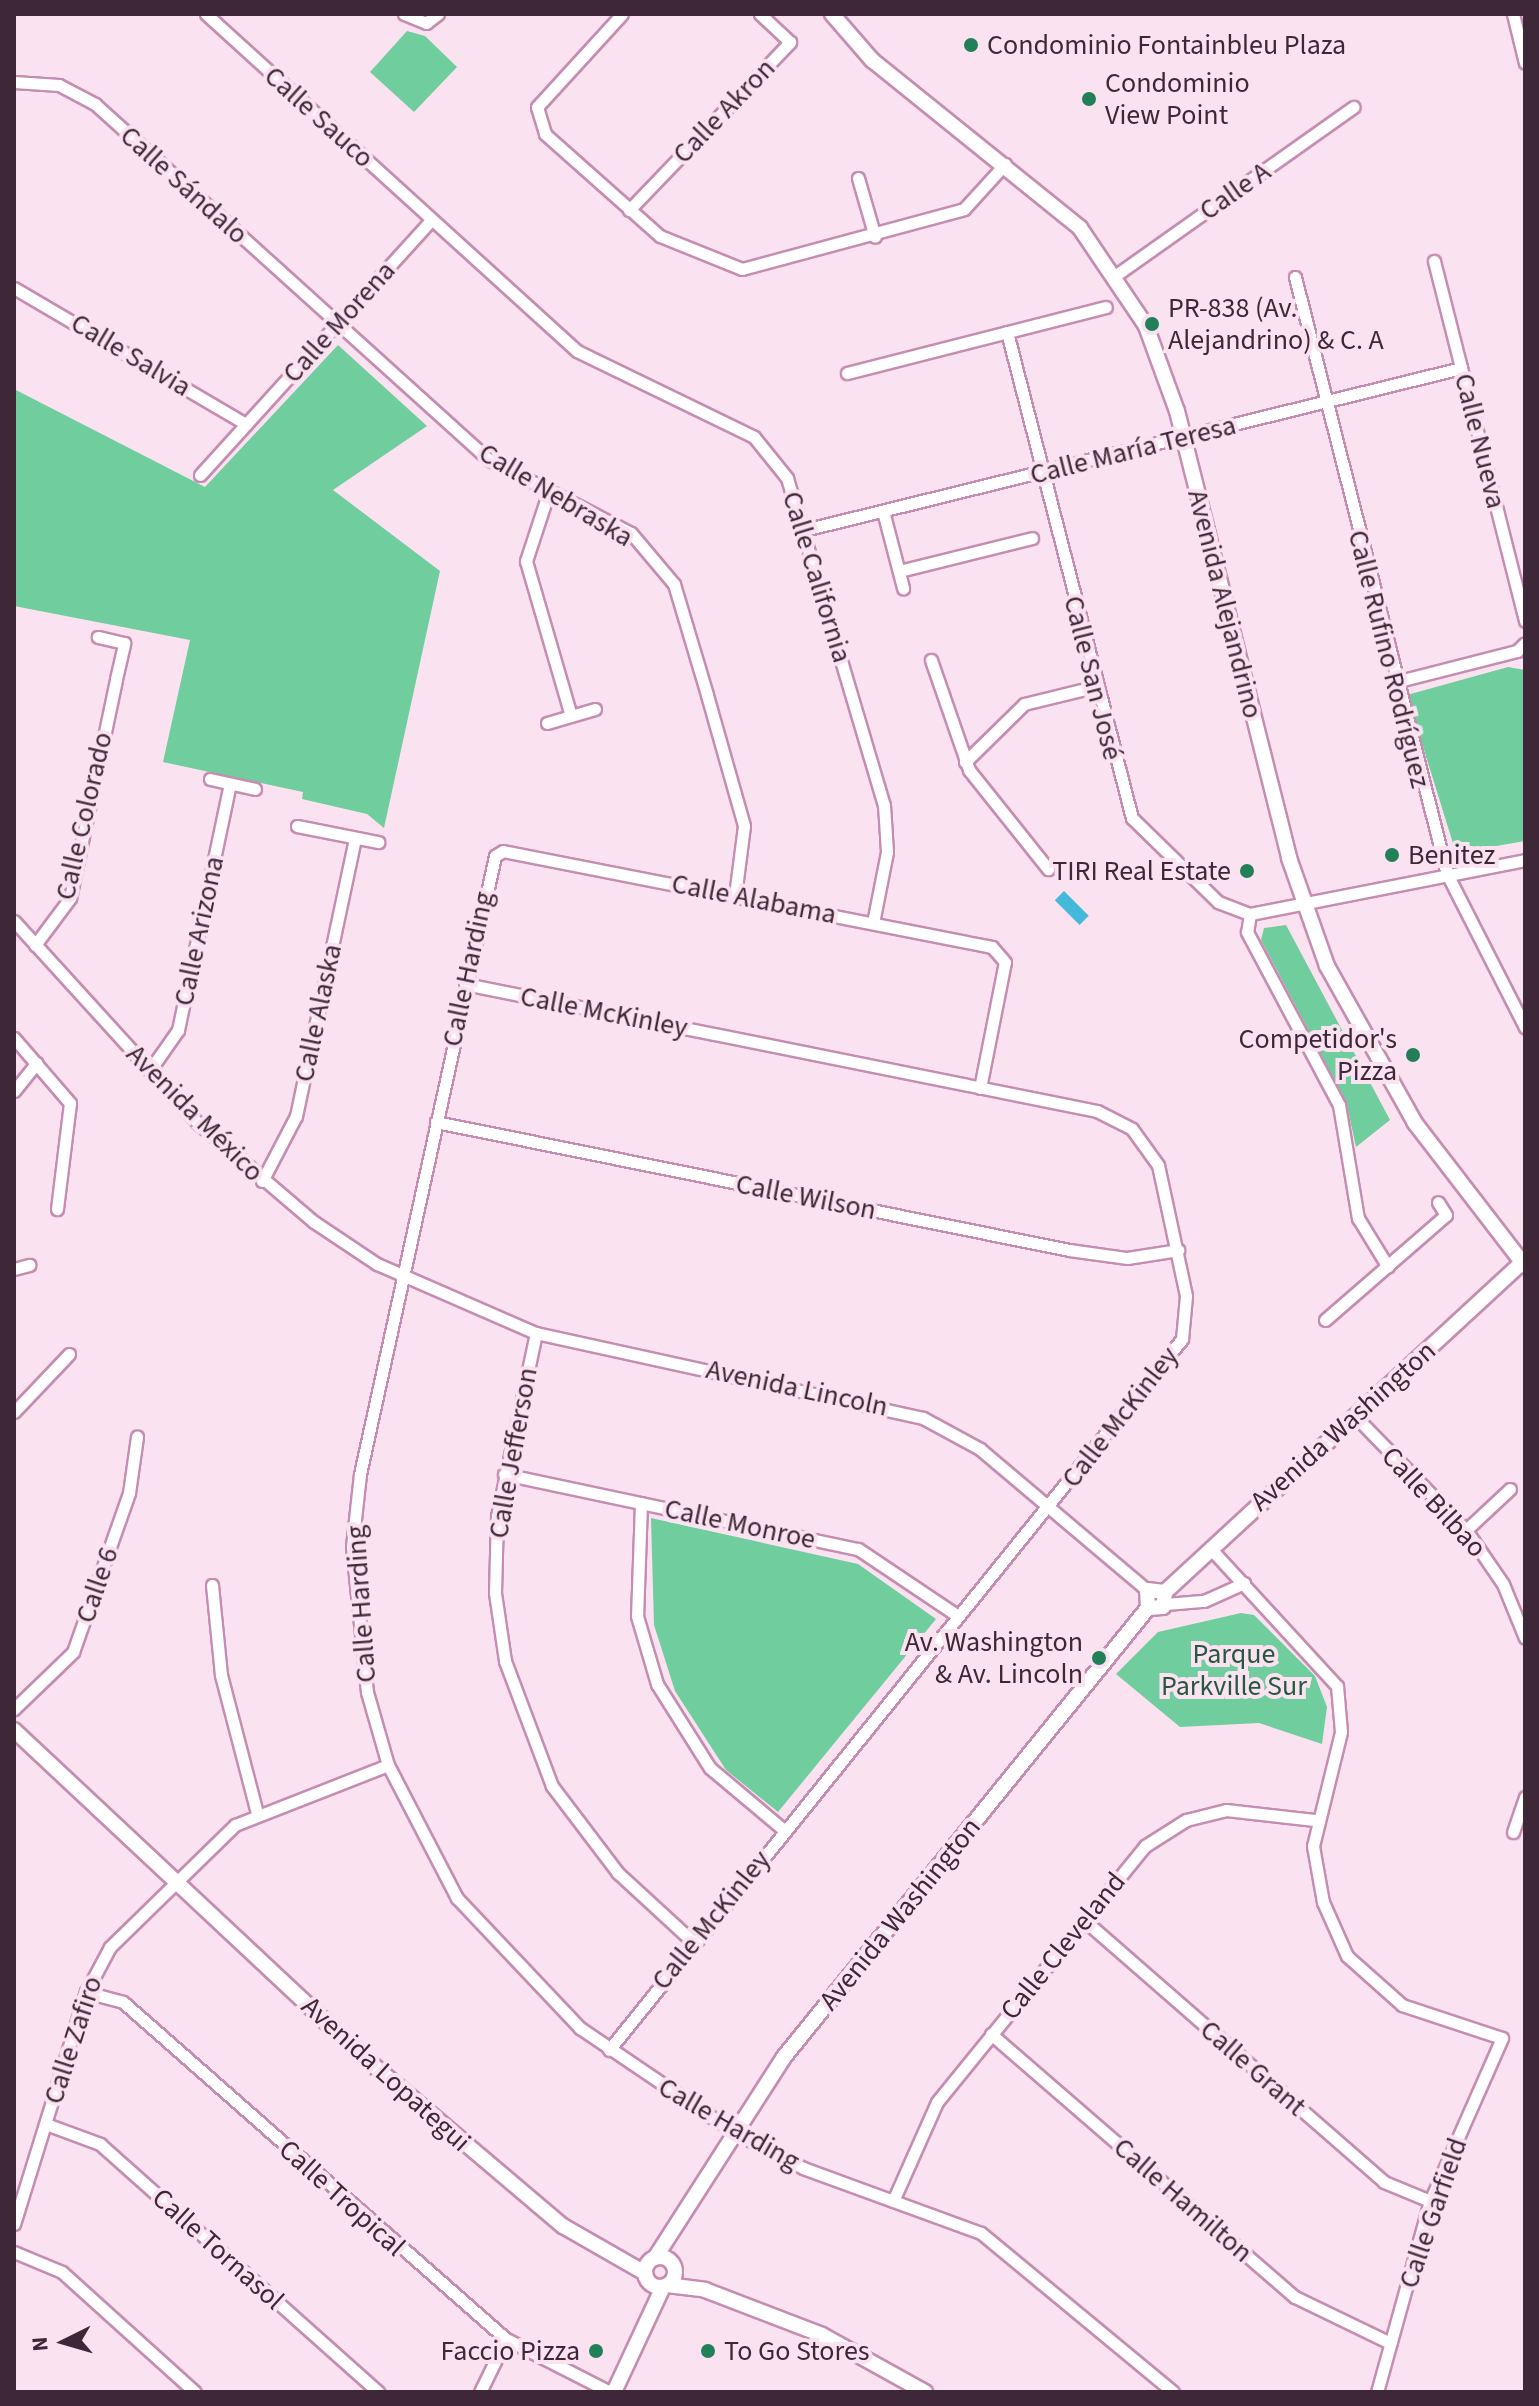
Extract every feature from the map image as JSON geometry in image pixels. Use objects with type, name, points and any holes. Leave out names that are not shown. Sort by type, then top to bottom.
[{"type":"street","name":"Calle Sauco","points":[[206,14],[431,220]]},
{"type":"street","points":[[404,14],[426,23],[438,14]]},
{"type":"street","points":[[622,14],[537,107],[545,134],[660,236],[742,269],[875,237],[964,209],[1005,164]]},
{"type":"street","name":"Calle Akron","points":[[629,210],[790,42],[760,14]]},
{"type":"street","name":"Avenida Alejandrino","points":[[832,14],[872,60],[1005,164],[1080,228],[1116,275],[1159,355],[1184,438],[1306,907],[1327,966],[1415,1123],[1524,1263]]},
{"type":"street","points":[[1518,20],[1525,63]]},
{"type":"street","name":"Calle Sándalo","points":[[14,82],[59,85],[95,104],[337,324]]},
{"type":"street","name":"Calle A","points":[[1116,275],[1353,107]]},
{"type":"street","points":[[858,178],[875,237]]},
{"type":"street","name":"Calle Morena","points":[[200,475],[431,220]]},
{"type":"street","name":"Calle California","points":[[431,220],[577,351],[754,437],[787,478],[884,805],[887,852],[873,923]]},
{"type":"street","name":"Calle Nueva","points":[[1434,261],[1525,621]]},
{"type":"street","name":"Calle Rufino Rodríguez","points":[[1295,277],[1395,682],[1447,874],[1525,1027]]},
{"type":"street","name":"Calle Salvia","points":[[14,288],[246,424]]},
{"type":"street","points":[[847,373],[1106,307]]},
{"type":"street","name":"Calle Nebraska","points":[[337,324],[488,459],[548,494],[631,533],[674,584],[744,826],[735,895]]},
{"type":"street","name":"Calle San José","points":[[1007,332],[1094,687],[1132,818],[1218,902],[1250,914]]},
{"type":"street","name":"Calle María Teresa","points":[[804,530],[1461,368]]},
{"type":"street","points":[[548,494],[526,561],[571,716]]},
{"type":"street","points":[[883,511],[903,588]]},
{"type":"street","points":[[899,571],[1032,538]]},
{"type":"street","name":"Calle Colorado","points":[[35,945],[70,898],[124,643],[98,637]]},
{"type":"street","points":[[1395,682],[1517,651],[1525,643]]},
{"type":"street","points":[[931,660],[965,762],[1048,869]]},
{"type":"street","points":[[965,762],[1024,704],[1094,687]]},
{"type":"street","points":[[547,723],[595,709]]},
{"type":"street","points":[[210,779],[255,789]]},
{"type":"street","name":"Calle Arizona","points":[[150,1070],[178,1030],[230,784]]},
{"type":"street","points":[[297,826],[378,842]]},
{"type":"street","name":"Calle Alaska","points":[[262,1181],[296,1116],[355,838]]},
{"type":"street","name":"Calle Alabama","points":[[495,856],[503,851],[992,947],[1005,962],[980,1088]]},
{"type":"street","name":"Calle Harding","points":[[495,856],[360,1474],[352,1547],[367,1692],[388,1765],[457,1898],[520,1974],[609,2050],[732,2131],[893,2201],[981,2233],[1173,2392]]},
{"type":"street","points":[[1388,1267],[1358,1218],[1339,1105],[1247,932],[1250,914],[1306,907],[1447,874],[1525,860]]},
{"type":"street","name":"Avenida México","points":[[14,921],[150,1070],[262,1181],[402,1276]]},
{"type":"street","name":"Calle McKinley","points":[[465,984],[1097,1111],[1132,1129],[1158,1165],[1186,1296],[1182,1339],[1050,1505],[692,1941],[609,2050]]},
{"type":"street","points":[[14,1038],[65,1090],[73,1118],[57,1209]]},
{"type":"street","points":[[14,1091],[37,1063]]},
{"type":"street","name":"Calle Wilson","points":[[436,1122],[1069,1250],[1127,1258],[1178,1250]]},
{"type":"street","points":[[1325,1320],[1446,1215],[1438,1202]]},
{"type":"street","name":"Avenida Washington","points":[[1165,1598],[1210,1548],[1524,1263]]},
{"type":"street","points":[[14,1269],[29,1265]]},
{"type":"street","name":"Avenida Lincoln","points":[[402,1276],[536,1333],[923,1418],[980,1449],[1147,1590]]},
{"type":"street","name":"Calle Jefferson","points":[[536,1333],[504,1474],[495,1551],[498,1627],[525,1727],[552,1786],[595,1847],[692,1941]]},
{"type":"street","points":[[14,1412],[69,1354]]},
{"type":"street","name":"Calle Bilbao","points":[[1354,1415],[1466,1530],[1521,1611],[1525,1638]]},
{"type":"street","name":"Calle 6","points":[[14,1709],[73,1652],[129,1493],[137,1437]]},
{"type":"street","name":"Calle Monroe","points":[[504,1474],[858,1549],[958,1616]]},
{"type":"street","points":[[1466,1530],[1510,1489]]},
{"type":"street","points":[[641,1503],[637,1616],[657,1684],[710,1768],[784,1830]]},
{"type":"street","points":[[1210,1548],[1331,1673],[1340,1694],[1341,1732],[1314,1820]]},
{"type":"street","points":[[1165,1598],[1148,1608],[1147,1590],[1165,1598],[1204,1601],[1244,1583]]},
{"type":"street","points":[[212,1585],[221,1675],[257,1813]]},
{"type":"street","name":"Avenida Washington","points":[[655,2274],[732,2131],[784,2057],[1148,1608]]},
{"type":"street","name":"Avenida Lopategui","points":[[14,1730],[173,1881],[530,2200],[610,2252],[655,2274],[705,2290],[857,2350],[925,2392]]},
{"type":"street","name":"Calle Zafiro","points":[[14,2224],[86,1992],[110,1947],[212,1841],[257,1813],[388,1765]]},
{"type":"street","points":[[1513,1832],[1525,1797]]},
{"type":"street","name":"Calle Cleveland","points":[[893,2201],[937,2102],[1145,1846],[1186,1820],[1226,1810],[1314,1820]]},
{"type":"street","name":"Calle Garfield","points":[[1314,1820],[1323,1902],[1361,1974],[1402,2005],[1502,2038],[1430,2201],[1377,2392]]},
{"type":"street","name":"Calle Grant","points":[[1084,1920],[1384,2182],[1430,2201]]},
{"type":"street","name":"Calle Tropical","points":[[86,1992],[123,2002],[506,2339],[612,2392]]},
{"type":"street","name":"Calle Hamilton","points":[[991,2034],[1295,2297],[1390,2343]]},
{"type":"street","name":"Calle Tornasol","points":[[46,2124],[100,2144],[378,2392]]},
{"type":"street","name":"Avenida Washington","points":[[655,2274],[673,2266],[675,2235]]},
{"type":"street","points":[[14,2252],[62,2272],[195,2392]]},
{"type":"street","name":"Avenida Lopategui","points":[[655,2274],[673,2266],[705,2290]]},
{"type":"street","points":[[612,2392],[641,2325],[655,2274]]},
{"type":"street","points":[[480,2392],[506,2339]]},
{"type":"green space","points":[[407,31],[425,36],[457,67],[414,112],[370,72]]},
{"type":"green space","points":[[338,345],[427,426],[333,490],[440,571],[384,828],[367,814],[302,799],[303,792],[163,762],[190,640],[14,606],[14,389],[205,487]]},
{"type":"green space","points":[[1508,667],[1525,670],[1525,841],[1456,853],[1407,695]]},
{"type":"green space","points":[[1286,925],[1390,1120],[1356,1147],[1346,1101],[1261,940],[1264,928]]},
{"type":"green space","points":[[651,1518],[858,1564],[936,1619],[778,1812],[726,1770],[675,1691],[654,1625]]},
{"type":"green space","name":"Parque Parkville Sur","points":[[1241,1613],[1254,1615],[1315,1676],[1327,1707],[1322,1744],[1259,1723],[1180,1727],[1116,1674],[1158,1632]]},
{"type":"water","points":[[1064,891],[1089,916],[1080,925],[1055,900]]},
{"type":"place","name":"Condominio Fontainbleu Plaza","points":[[971,45]]},
{"type":"place","name":"Condominio View Point","points":[[1089,99]]},
{"type":"place","name":"PR-838 (Av. Alejandrino) & C. A","points":[[1152,324]]},
{"type":"place","name":"Benitez","points":[[1392,855]]},
{"type":"place","name":"TIRI Real Estate","points":[[1247,871]]},
{"type":"place","name":"Competidor's Pizza","points":[[1413,1055]]},
{"type":"place","name":"Av. Washington & Av. Lincoln","points":[[1099,1658]]},
{"type":"place","name":"Faccio Pizza","points":[[596,2351]]},
{"type":"place","name":"To Go Stores","points":[[708,2351]]}]
